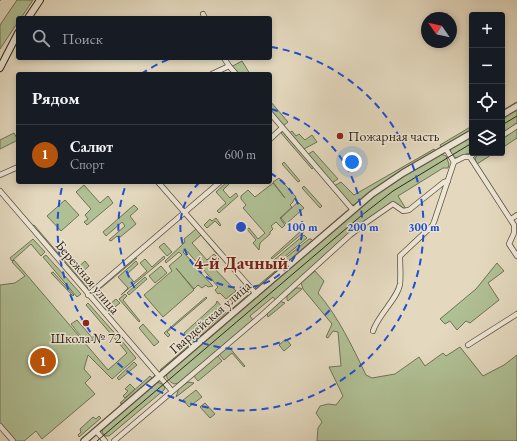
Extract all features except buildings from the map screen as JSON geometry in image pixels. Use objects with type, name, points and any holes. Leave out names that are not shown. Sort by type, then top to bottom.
[{"type":"main road","points":[[29,16],[40,0]]},
{"type":"main road","points":[[0,68],[16,38]]},
{"type":"street","points":[[225,60],[234,72]]},
{"type":"street","points":[[216,72],[229,66]]},
{"type":"street","points":[[505,113],[517,106]]},
{"type":"street","points":[[272,116],[353,210]]},
{"type":"street","points":[[505,134],[517,126]]},
{"type":"street","points":[[272,136],[282,128]]},
{"type":"street","name":"Гвардейская улица","points":[[84,441],[385,184],[469,135]]},
{"type":"street","points":[[446,149],[454,162]]},
{"type":"street","points":[[373,331],[378,319],[390,304],[400,286],[400,256],[432,226],[454,162],[464,157],[470,157],[514,225],[514,233],[509,244],[517,256]]},
{"type":"street","points":[[0,175],[16,168]]},
{"type":"street","points":[[114,441],[262,315],[367,222],[393,204],[403,211],[409,210],[444,182],[448,181]]},
{"type":"street","points":[[160,184],[186,212],[256,294]]},
{"type":"street","points":[[88,295],[218,184]]},
{"type":"street","name":"Бережная улица","points":[[0,191],[172,391]]},
{"type":"street","points":[[511,219],[517,215]]},
{"type":"street","points":[[468,345],[517,314]]},
{"type":"street","points":[[0,426],[13,441]]},
{"type":"street","points":[[96,431],[105,441]]},
{"type":"green space","points":[[17,0],[33,0],[22,16],[16,16],[16,25],[0,49],[0,25]]},
{"type":"green space","points":[[242,61],[249,72],[235,72],[231,67]]},
{"type":"green space","points":[[272,103],[288,122],[283,126],[272,114]]},
{"type":"green space","points":[[517,109],[517,125],[505,133],[505,120],[505,116]]},
{"type":"green space","points":[[469,128],[469,133],[442,149],[440,145]]},
{"type":"green space","points":[[517,129],[517,138],[505,146],[505,136]]},
{"type":"green space","points":[[283,131],[314,167],[312,169],[281,133]]},
{"type":"green space","points":[[292,131],[296,136],[299,134],[305,140],[312,135],[317,142],[302,150],[288,134]]},
{"type":"green space","points":[[14,133],[16,136],[16,141],[0,149],[0,140]]},
{"type":"green space","points":[[469,137],[469,154],[456,158],[451,152],[451,148]]},
{"type":"green space","points":[[434,149],[436,152],[356,205],[352,205],[334,186],[341,182],[354,195]]},
{"type":"green space","points":[[313,151],[338,179],[332,183],[307,155]]},
{"type":"green space","points":[[441,154],[446,156],[449,164],[448,168],[443,168],[398,196],[406,209],[404,210],[389,204],[276,301],[273,297],[250,316],[253,320],[178,383],[174,384],[168,380],[167,373],[374,196],[407,173]]},
{"type":"green space","points":[[476,156],[489,156],[477,164],[475,159]]},
{"type":"green space","points":[[284,162],[300,181],[298,182],[282,164]]},
{"type":"green space","points":[[279,178],[296,197],[290,205],[292,207],[280,218],[285,225],[282,228],[276,222],[271,226],[273,229],[270,234],[260,243],[259,250],[253,243],[256,240],[247,229],[249,228],[258,239],[265,233],[243,208],[246,205],[241,199],[241,196],[248,190],[255,197],[273,183],[285,198],[273,182]]},
{"type":"green space","points":[[225,184],[229,184],[223,190],[230,198],[236,193],[238,196],[219,213],[217,211],[226,203],[216,192]]},
{"type":"green space","points":[[84,185],[100,203],[108,196],[113,203],[87,225],[84,222],[88,219],[85,215],[91,209],[76,192]]},
{"type":"green space","points":[[304,186],[322,206],[320,208],[302,188]]},
{"type":"green space","points":[[65,200],[79,215],[61,231],[47,216]]},
{"type":"green space","points":[[298,202],[304,208],[286,224],[281,218]]},
{"type":"green space","points":[[134,205],[138,209],[130,216],[136,224],[119,238],[117,236],[111,241],[109,240],[125,226],[122,222],[106,236],[103,232]]},
{"type":"green space","points":[[187,218],[219,253],[217,254],[201,235],[192,243],[207,260],[214,254],[219,259],[212,266],[236,291],[226,299],[220,293],[218,294],[215,290],[218,287],[203,269],[200,272],[213,286],[208,287],[206,285],[202,288],[198,285],[194,289],[176,268],[194,290],[163,317],[144,295],[172,271],[169,266],[182,255],[179,252],[166,263],[165,261],[185,242],[184,239],[196,229]],"holes":[[[185,249],[200,266],[198,268],[183,252]]]},
{"type":"green space","points":[[216,218],[221,225],[220,226],[215,221],[207,228],[204,225],[210,219],[212,221]]},
{"type":"green space","points":[[34,225],[88,288],[86,290],[32,226]]},
{"type":"green space","points":[[302,230],[304,232],[272,259],[271,258]]},
{"type":"green space","points":[[304,235],[307,238],[277,263],[274,260]]},
{"type":"green space","points":[[33,239],[45,252],[41,256],[31,244],[12,261],[10,258]]},
{"type":"green space","points":[[309,239],[314,242],[259,289],[255,288],[280,267],[278,264]]},
{"type":"green space","points":[[164,243],[172,252],[167,256],[159,247]]},
{"type":"green space","points":[[46,255],[81,294],[77,297],[43,257]]},
{"type":"green space","points":[[164,256],[165,258],[121,295],[128,288],[118,277],[136,261],[138,264],[127,274],[134,282],[147,271],[140,263],[145,259],[152,267]]},
{"type":"green space","points":[[134,258],[137,258],[94,294],[94,291]]},
{"type":"green space","points":[[14,260],[108,370],[127,353],[118,342],[121,340],[136,358],[112,379],[88,355],[84,369],[91,377],[85,383],[95,394],[42,439],[36,431],[24,441],[15,441],[0,424],[0,285],[15,283],[25,276],[12,262]]},
{"type":"green space","points":[[85,261],[89,266],[79,275],[75,270]]},
{"type":"green space","points":[[497,263],[504,271],[488,283],[499,300],[470,323],[466,321],[457,330],[450,321],[445,324],[440,319],[476,289]]},
{"type":"green space","points":[[161,266],[167,273],[155,283],[149,276]]},
{"type":"green space","points":[[315,271],[324,281],[318,293],[339,322],[366,375],[372,378],[395,374],[419,357],[425,366],[443,353],[446,356],[460,347],[483,376],[504,365],[517,355],[517,441],[317,441],[318,428],[322,422],[316,413],[320,406],[328,404],[336,405],[343,396],[329,367],[341,366],[338,332],[333,331],[328,338],[326,337],[332,324],[303,289],[301,283]]},
{"type":"green space","points":[[53,272],[74,295],[73,296],[51,273]]},
{"type":"green space","points":[[145,277],[147,279],[129,295],[127,293]]},
{"type":"green space","points":[[296,288],[302,289],[288,301],[287,296]]},
{"type":"green space","points":[[125,294],[127,296],[123,300],[140,321],[139,322],[119,299]]},
{"type":"green space","points":[[248,295],[250,298],[206,335],[204,333],[199,338],[200,340],[164,371],[160,370]]},
{"type":"green space","points":[[206,297],[207,298],[167,332],[170,335],[168,337],[164,333]]},
{"type":"green space","points":[[116,299],[120,303],[107,313],[104,309]]},
{"type":"green space","points":[[217,301],[226,312],[190,342],[184,333],[216,304]]},
{"type":"green space","points":[[279,301],[285,303],[268,317],[267,314]]},
{"type":"green space","points":[[88,303],[119,338],[116,340],[86,305]]},
{"type":"green space","points":[[77,320],[94,340],[87,340],[78,333],[71,324]]},
{"type":"green space","points":[[143,324],[159,342],[154,346],[139,328]]},
{"type":"green space","points":[[286,339],[291,345],[284,351],[279,345]]},
{"type":"green space","points":[[228,346],[245,366],[244,367],[232,353],[224,360],[219,354]]},
{"type":"green space","points":[[217,355],[222,361],[198,381],[193,375]]},
{"type":"green space","points":[[134,362],[137,365],[119,380],[117,378]]},
{"type":"green space","points":[[150,376],[153,379],[123,404],[120,403]]},
{"type":"green space","points":[[157,382],[162,384],[165,388],[164,390],[109,436],[105,436],[102,432],[103,428]]},
{"type":"green space","points":[[188,382],[194,383],[176,397],[179,388]]},
{"type":"green space","points":[[130,384],[135,389],[125,398],[123,396],[128,391],[125,389]]},
{"type":"green space","points":[[196,390],[202,397],[189,407],[183,400]]},
{"type":"green space","points":[[205,403],[215,414],[210,418],[200,407]]},
{"type":"green space","points":[[99,416],[101,418],[79,437],[78,435],[81,432],[80,429],[93,417],[96,419]]},
{"type":"tram line","points":[[505,123],[517,116]]},
{"type":"tram line","points":[[97,441],[362,215],[393,191],[469,145]]},
{"type":"place","name":"Пожарная часть","points":[[340,136]]},
{"type":"place","name":"Школа № 72","points":[[86,323]]},
{"type":"place","name":"Салют","points":[[43,361]]},
{"type":"district","name":"4-й Дачный","points":[[241,262]]}]
